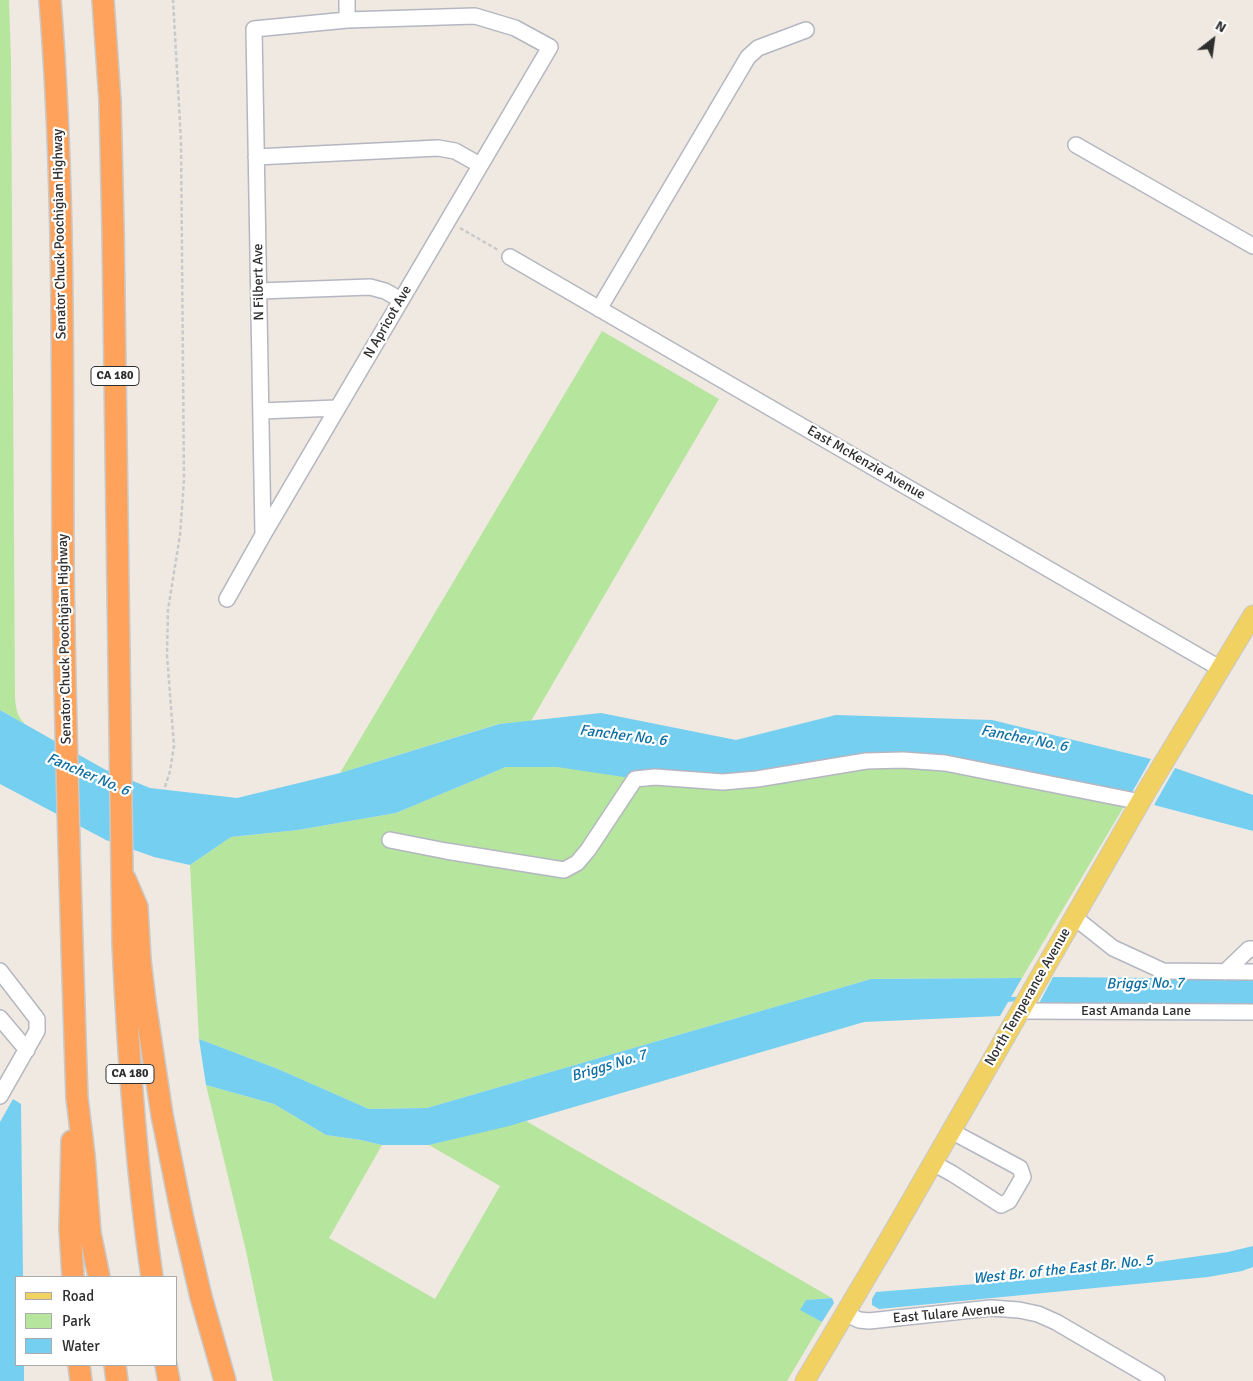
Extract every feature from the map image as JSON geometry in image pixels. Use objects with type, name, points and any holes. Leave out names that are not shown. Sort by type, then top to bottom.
[{"type":"highway","name":"Senator Chuck Poochigian Highway","points":[[50,0],[60,168],[66,725],[77,1098],[84,1155],[90,1233],[99,1276]]},
{"type":"highway","name":"CA 180","points":[[103,0],[110,102],[121,870],[128,1056],[134,1128],[152,1276]]},
{"type":"highway","points":[[121,870],[137,906],[140,960],[151,1051],[182,1215],[201,1297],[225,1381]]},
{"type":"highway","points":[[73,1276],[70,1229],[71,1146],[77,1098]]},
{"type":"highway","points":[[79,1366],[81,1381]]},
{"type":"highway","points":[[115,1366],[117,1381]]},
{"type":"highway","points":[[166,1366],[169,1381]]},
{"type":"main road","name":"North Temperance Avenue","points":[[805,1381],[1160,769],[1253,615]]},
{"type":"street","points":[[347,0],[347,20]]},
{"type":"street","name":"N Apricot Ave","points":[[227,598],[550,46],[515,28],[474,16],[347,20]]},
{"type":"street","name":"N Filbert Ave","points":[[263,535],[254,30],[347,20]]},
{"type":"street","points":[[599,308],[748,57],[758,48],[806,30]]},
{"type":"street","points":[[1076,145],[1253,246]]},
{"type":"street","points":[[256,157],[438,148],[455,151],[480,165]]},
{"type":"street","name":"East McKenzie Avenue","points":[[510,257],[1221,669]]},
{"type":"street","points":[[259,291],[370,287],[385,291],[401,300]]},
{"type":"street","points":[[261,411],[337,408]]},
{"type":"street","points":[[390,840],[564,870],[578,863],[635,779],[655,777],[723,782],[757,779],[866,761],[903,760],[945,763],[1145,795]]},
{"type":"street","points":[[1074,917],[1112,948],[1163,971],[1253,972]]},
{"type":"street","points":[[1225,972],[1249,949],[1253,948]]},
{"type":"street","points":[[0,971],[37,1019],[37,1031],[1,1092]]},
{"type":"street","name":"East Amanda Lane","points":[[1020,1011],[1253,1012]]},
{"type":"street","points":[[0,1018],[27,1050]]},
{"type":"street","points":[[932,1163],[953,1174],[1001,1205],[1009,1201],[1022,1177],[1020,1168],[951,1131]]},
{"type":"street","name":"East Tulare Avenue","points":[[845,1313],[859,1320],[869,1321],[991,1308],[1029,1312],[1038,1314],[1071,1330],[1157,1381]]},
{"type":"path","points":[[165,787],[174,746],[167,655],[168,610],[180,535],[184,480],[181,141],[173,0]]},
{"type":"path","points":[[460,228],[510,257]]},
{"type":"green space","points":[[0,0],[9,0],[11,60],[15,698],[17,712],[25,724],[0,710]]},
{"type":"green space","points":[[602,331],[719,399],[531,721],[498,724],[340,773]]},
{"type":"green space","points":[[866,764],[947,766],[1126,803],[1022,978],[871,979],[427,1108],[369,1109],[278,1069],[199,1039],[190,865],[231,837],[298,830],[396,813],[506,767]]},
{"type":"green space","points":[[206,1085],[274,1104],[326,1135],[382,1145],[329,1238],[435,1299],[500,1186],[429,1145],[526,1121],[832,1298],[806,1300],[801,1310],[822,1322],[787,1381],[273,1381],[246,1251]]},
{"type":"water","name":"Fancher No. 6","points":[[0,710],[104,769],[150,788],[237,798],[340,773],[499,724],[601,713],[736,740],[836,715],[992,720],[1151,759],[1126,803],[947,766],[866,764],[784,784],[716,787],[624,777],[557,767],[506,767],[396,813],[298,830],[231,837],[190,865],[154,857],[106,840],[0,784]]},
{"type":"water","points":[[1175,768],[1253,795],[1253,831],[1154,805]]},
{"type":"water","points":[[1053,977],[1253,979],[1253,1012],[1034,1013]]},
{"type":"water","points":[[1022,978],[1000,1016],[864,1022],[509,1126],[429,1145],[382,1145],[326,1135],[274,1104],[206,1085],[199,1039],[278,1069],[369,1109],[427,1108],[871,979]]},
{"type":"water","points":[[13,1099],[21,1104],[23,1276],[15,1276],[15,1366],[24,1366],[24,1381],[0,1381],[0,1122]]},
{"type":"water","points":[[1253,1246],[1253,1267],[1242,1271],[1208,1277],[879,1309],[872,1305],[872,1299],[876,1292],[1037,1279],[1228,1252]]},
{"type":"water","points":[[832,1298],[834,1303],[822,1322],[800,1310],[806,1300]]},
{"type":"waterway","name":"Briggs No. 7","points":[[1004,1000],[1015,999]]},
{"type":"water label","name":"West Br. of the East Br. No. 5","points":[[1063,1270]]}]
